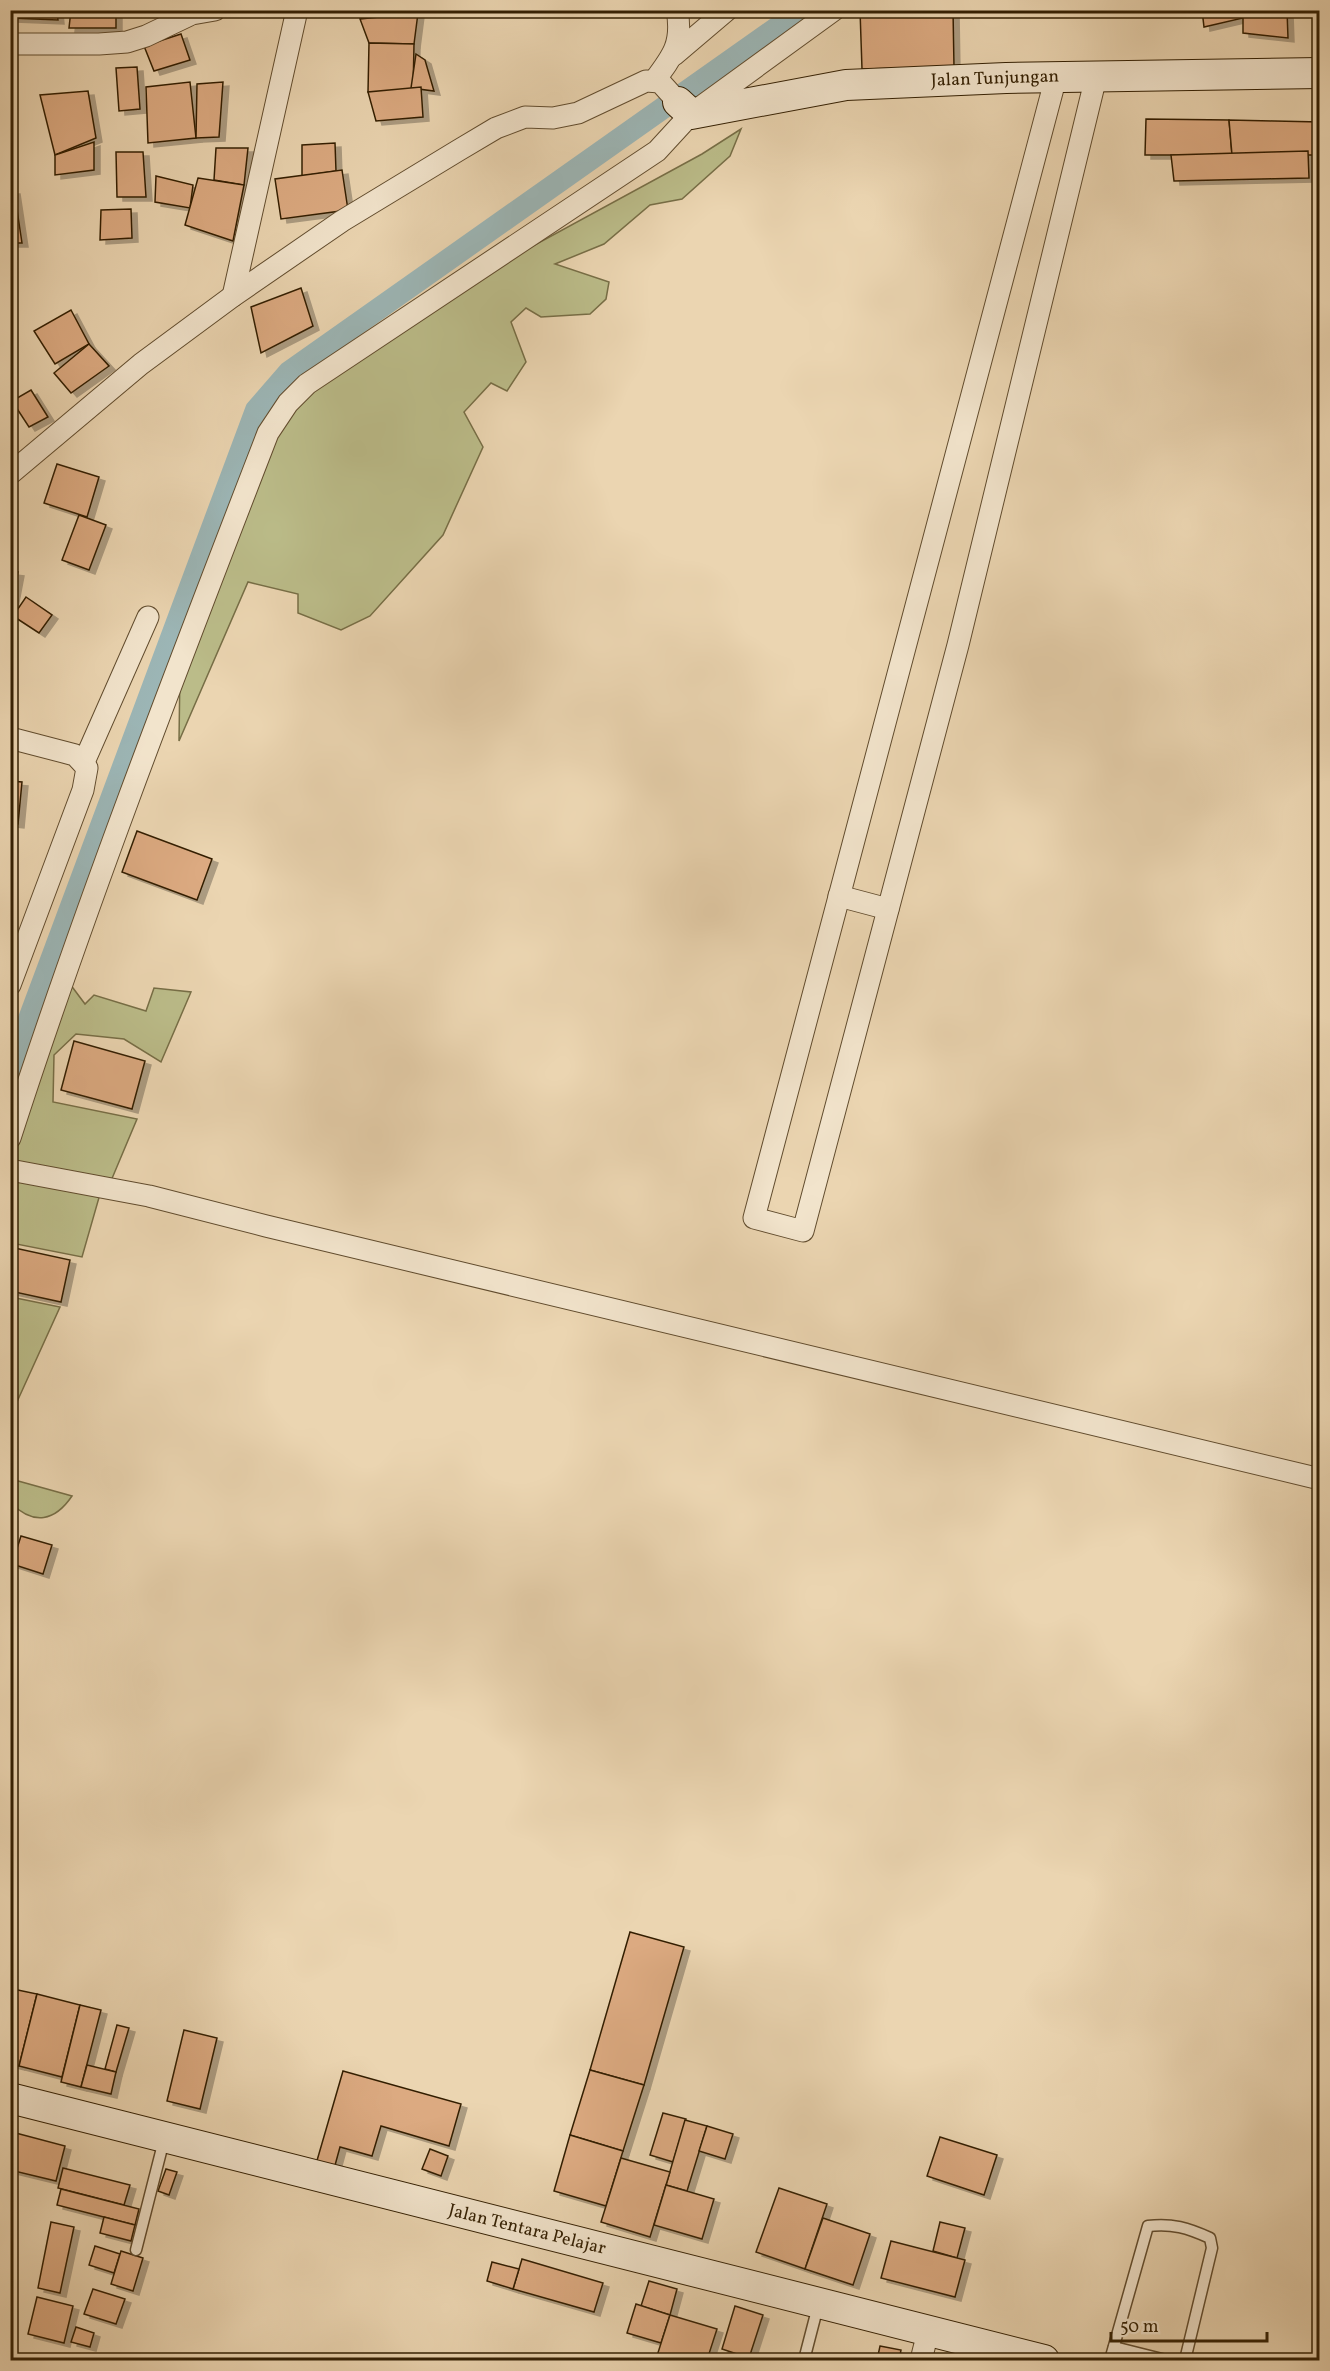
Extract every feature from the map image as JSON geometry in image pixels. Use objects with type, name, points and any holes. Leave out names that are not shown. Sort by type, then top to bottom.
[{"type":"main road","name":"Jalan Tunjungan","points":[[671,95],[846,85],[1056,77],[1320,73]]},
{"type":"main road","name":"Jalan Tentara Pelajar","points":[[10,2098],[1044,2361]]},
{"type":"street","points":[[10,44],[127,42],[146,36],[192,14],[215,10]]},
{"type":"street","points":[[232,296],[297,10]]},
{"type":"street","points":[[10,1138],[74,944],[268,433],[288,403],[307,384],[657,151],[671,95],[674,55],[680,24],[677,10]]},
{"type":"street","points":[[674,55],[727,10]]},
{"type":"street","points":[[10,474],[141,364],[232,296],[342,221],[496,128],[525,117],[553,118],[578,113],[624,90],[671,95],[834,10]]},
{"type":"street","points":[[1056,77],[754,1218],[803,1231],[958,645],[1096,76]]},
{"type":"street","points":[[84,762],[148,617]]},
{"type":"street","points":[[10,738],[75,755],[84,762],[87,768],[83,790],[10,985]]},
{"type":"street","points":[[839,896],[888,909]]},
{"type":"street","points":[[10,1170],[149,1196],[277,1229],[1320,1479]]},
{"type":"street","points":[[921,2361],[928,2332]]},
{"type":"lane","points":[[136,2250],[165,2136]]},
{"type":"lane","points":[[1110,2361],[1148,2226],[1167,2224],[1188,2228],[1210,2238],[1212,2248],[1185,2361]]},
{"type":"lane","points":[[804,2361],[818,2304]]},
{"type":"lane","points":[[1114,2347],[1166,2361]]},
{"type":"green space","points":[[741,129],[730,156],[682,199],[650,205],[604,244],[555,264],[609,282],[606,299],[590,314],[541,317],[526,308],[511,322],[526,362],[507,391],[491,383],[464,412],[483,447],[443,535],[370,616],[341,630],[298,613],[298,594],[248,582],[179,741],[180,668],[275,420],[307,389],[509,259],[702,154]]},
{"type":"green space","points":[[70,984],[85,1004],[94,995],[146,1011],[154,988],[191,992],[161,1062],[124,1039],[76,1034],[54,1055],[53,1102],[137,1119],[108,1188],[102,1187],[82,1257],[11,1243],[11,1156]]},
{"type":"green space","points":[[10,1297],[60,1307],[11,1415]]},
{"type":"green space","points":[[11,1479],[72,1496],[59,1511],[51,1515],[44,1518],[28,1515],[11,1503]]},
{"type":"building","points":[[10,10],[57,10],[58,20],[10,18]]},
{"type":"building","points":[[71,10],[116,10],[116,28],[69,28]]},
{"type":"building","points":[[860,10],[953,10],[954,67],[862,69]]},
{"type":"building","points":[[1202,10],[1243,10],[1243,18],[1204,27]]},
{"type":"building","points":[[1243,10],[1287,10],[1288,38],[1243,33]]},
{"type":"building","points":[[418,13],[414,44],[369,43],[360,19]]},
{"type":"building","points":[[181,34],[190,60],[154,71],[144,46]]},
{"type":"building","points":[[369,43],[414,44],[413,93],[368,92]]},
{"type":"building","points":[[416,54],[425,60],[434,91],[411,88]]},
{"type":"building","points":[[137,67],[140,109],[119,111],[116,68]]},
{"type":"building","points":[[190,82],[196,138],[148,143],[146,87]]},
{"type":"building","points":[[223,82],[219,137],[196,138],[197,84]]},
{"type":"building","points":[[421,87],[423,117],[376,121],[368,92]]},
{"type":"building","points":[[88,91],[96,138],[55,155],[40,95]]},
{"type":"building","points":[[1146,119],[1229,120],[1232,155],[1145,155]]},
{"type":"building","points":[[1229,120],[1320,122],[1320,155],[1232,155]]},
{"type":"building","points":[[94,142],[94,170],[55,175],[55,155]]},
{"type":"building","points":[[335,143],[336,171],[302,176],[302,145]]},
{"type":"building","points":[[216,148],[248,148],[244,185],[214,180]]},
{"type":"building","points":[[1308,151],[1309,178],[1174,181],[1171,155]]},
{"type":"building","points":[[116,152],[143,152],[146,197],[117,197]]},
{"type":"building","points":[[342,170],[348,210],[281,219],[275,179]]},
{"type":"building","points":[[156,176],[193,185],[190,208],[155,202]]},
{"type":"building","points":[[198,178],[244,185],[233,241],[185,225]]},
{"type":"building","points":[[10,190],[14,190],[22,243],[10,243]]},
{"type":"building","points":[[131,209],[132,238],[100,240],[101,210]]},
{"type":"building","points":[[301,288],[313,326],[261,353],[251,307]]},
{"type":"building","points":[[71,310],[89,344],[55,364],[34,331]]},
{"type":"building","points":[[89,344],[109,366],[71,393],[54,373]]},
{"type":"building","points":[[31,390],[48,417],[29,427],[12,401]]},
{"type":"building","points":[[57,464],[99,477],[87,517],[44,503]]},
{"type":"building","points":[[79,515],[106,525],[89,570],[62,560]]},
{"type":"building","points":[[10,571],[18,572],[10,614]]},
{"type":"building","points":[[26,597],[52,615],[39,633],[13,616]]},
{"type":"building","points":[[10,781],[22,782],[18,824],[10,823]]},
{"type":"building","points":[[137,831],[212,859],[197,900],[122,872]]},
{"type":"building","points":[[74,1041],[145,1061],[132,1109],[61,1090]]},
{"type":"building","points":[[10,1247],[70,1260],[61,1302],[10,1291]]},
{"type":"building","points":[[21,1536],[52,1545],[43,1574],[12,1564]]},
{"type":"building","points":[[630,1932],[684,1947],[644,2085],[590,2070]]},
{"type":"building","points":[[13,1989],[37,1994],[19,2066],[10,2064]]},
{"type":"building","points":[[37,1994],[80,2005],[62,2077],[19,2066]]},
{"type":"building","points":[[80,2005],[101,2010],[81,2087],[61,2082]]},
{"type":"building","points":[[117,2025],[129,2028],[116,2072],[105,2069]]},
{"type":"building","points":[[184,2030],[217,2038],[200,2109],[167,2101]]},
{"type":"building","points":[[87,2065],[116,2072],[111,2094],[81,2087]]},
{"type":"building","points":[[590,2070],[644,2085],[623,2151],[570,2135]]},
{"type":"building","points":[[343,2071],[461,2104],[449,2146],[381,2126],[372,2156],[340,2147],[334,2169],[316,2164]]},
{"type":"building","points":[[663,2113],[686,2119],[673,2162],[650,2155]]},
{"type":"building","points":[[685,2120],[707,2126],[687,2191],[666,2185]]},
{"type":"building","points":[[707,2126],[733,2134],[725,2159],[699,2151]]},
{"type":"building","points":[[12,2132],[65,2146],[56,2181],[10,2170]]},
{"type":"building","points":[[570,2135],[623,2151],[606,2206],[554,2191]]},
{"type":"building","points":[[940,2137],[997,2155],[984,2195],[927,2176]]},
{"type":"building","points":[[430,2149],[448,2156],[441,2176],[422,2169]]},
{"type":"building","points":[[621,2158],[670,2172],[650,2237],[601,2222]]},
{"type":"building","points":[[63,2168],[130,2185],[124,2205],[58,2188]]},
{"type":"building","points":[[166,2169],[177,2172],[169,2195],[158,2191]]},
{"type":"building","points":[[666,2185],[714,2199],[702,2239],[654,2225]]},
{"type":"building","points":[[779,2188],[827,2204],[805,2269],[756,2252]]},
{"type":"building","points":[[61,2189],[139,2209],[135,2225],[57,2205]]},
{"type":"building","points":[[104,2217],[135,2225],[131,2241],[100,2233]]},
{"type":"building","points":[[823,2218],[870,2234],[853,2285],[805,2269]]},
{"type":"building","points":[[51,2222],[74,2227],[60,2293],[38,2288]]},
{"type":"building","points":[[940,2222],[965,2228],[957,2258],[933,2251]]},
{"type":"building","points":[[891,2241],[965,2260],[955,2297],[881,2278]]},
{"type":"building","points":[[95,2246],[120,2254],[114,2273],[89,2265]]},
{"type":"building","points":[[121,2251],[143,2258],[133,2291],[111,2284]]},
{"type":"building","points":[[522,2259],[603,2283],[594,2312],[513,2289]]},
{"type":"building","points":[[492,2262],[519,2269],[513,2289],[487,2281]]},
{"type":"building","points":[[649,2281],[677,2289],[670,2315],[641,2306]]},
{"type":"building","points":[[93,2289],[125,2299],[116,2324],[84,2314]]},
{"type":"building","points":[[37,2297],[73,2306],[64,2343],[28,2334]]},
{"type":"building","points":[[636,2304],[670,2315],[661,2343],[627,2333]]},
{"type":"building","points":[[735,2306],[763,2315],[749,2358],[722,2349]]},
{"type":"building","points":[[670,2315],[717,2329],[707,2360],[656,2359]]},
{"type":"building","points":[[76,2327],[94,2333],[90,2347],[71,2342]]},
{"type":"building","points":[[880,2346],[901,2350],[899,2360],[877,2360]]},
{"type":"waterway","points":[[10,1070],[256,410],[289,372],[802,10]]}]
